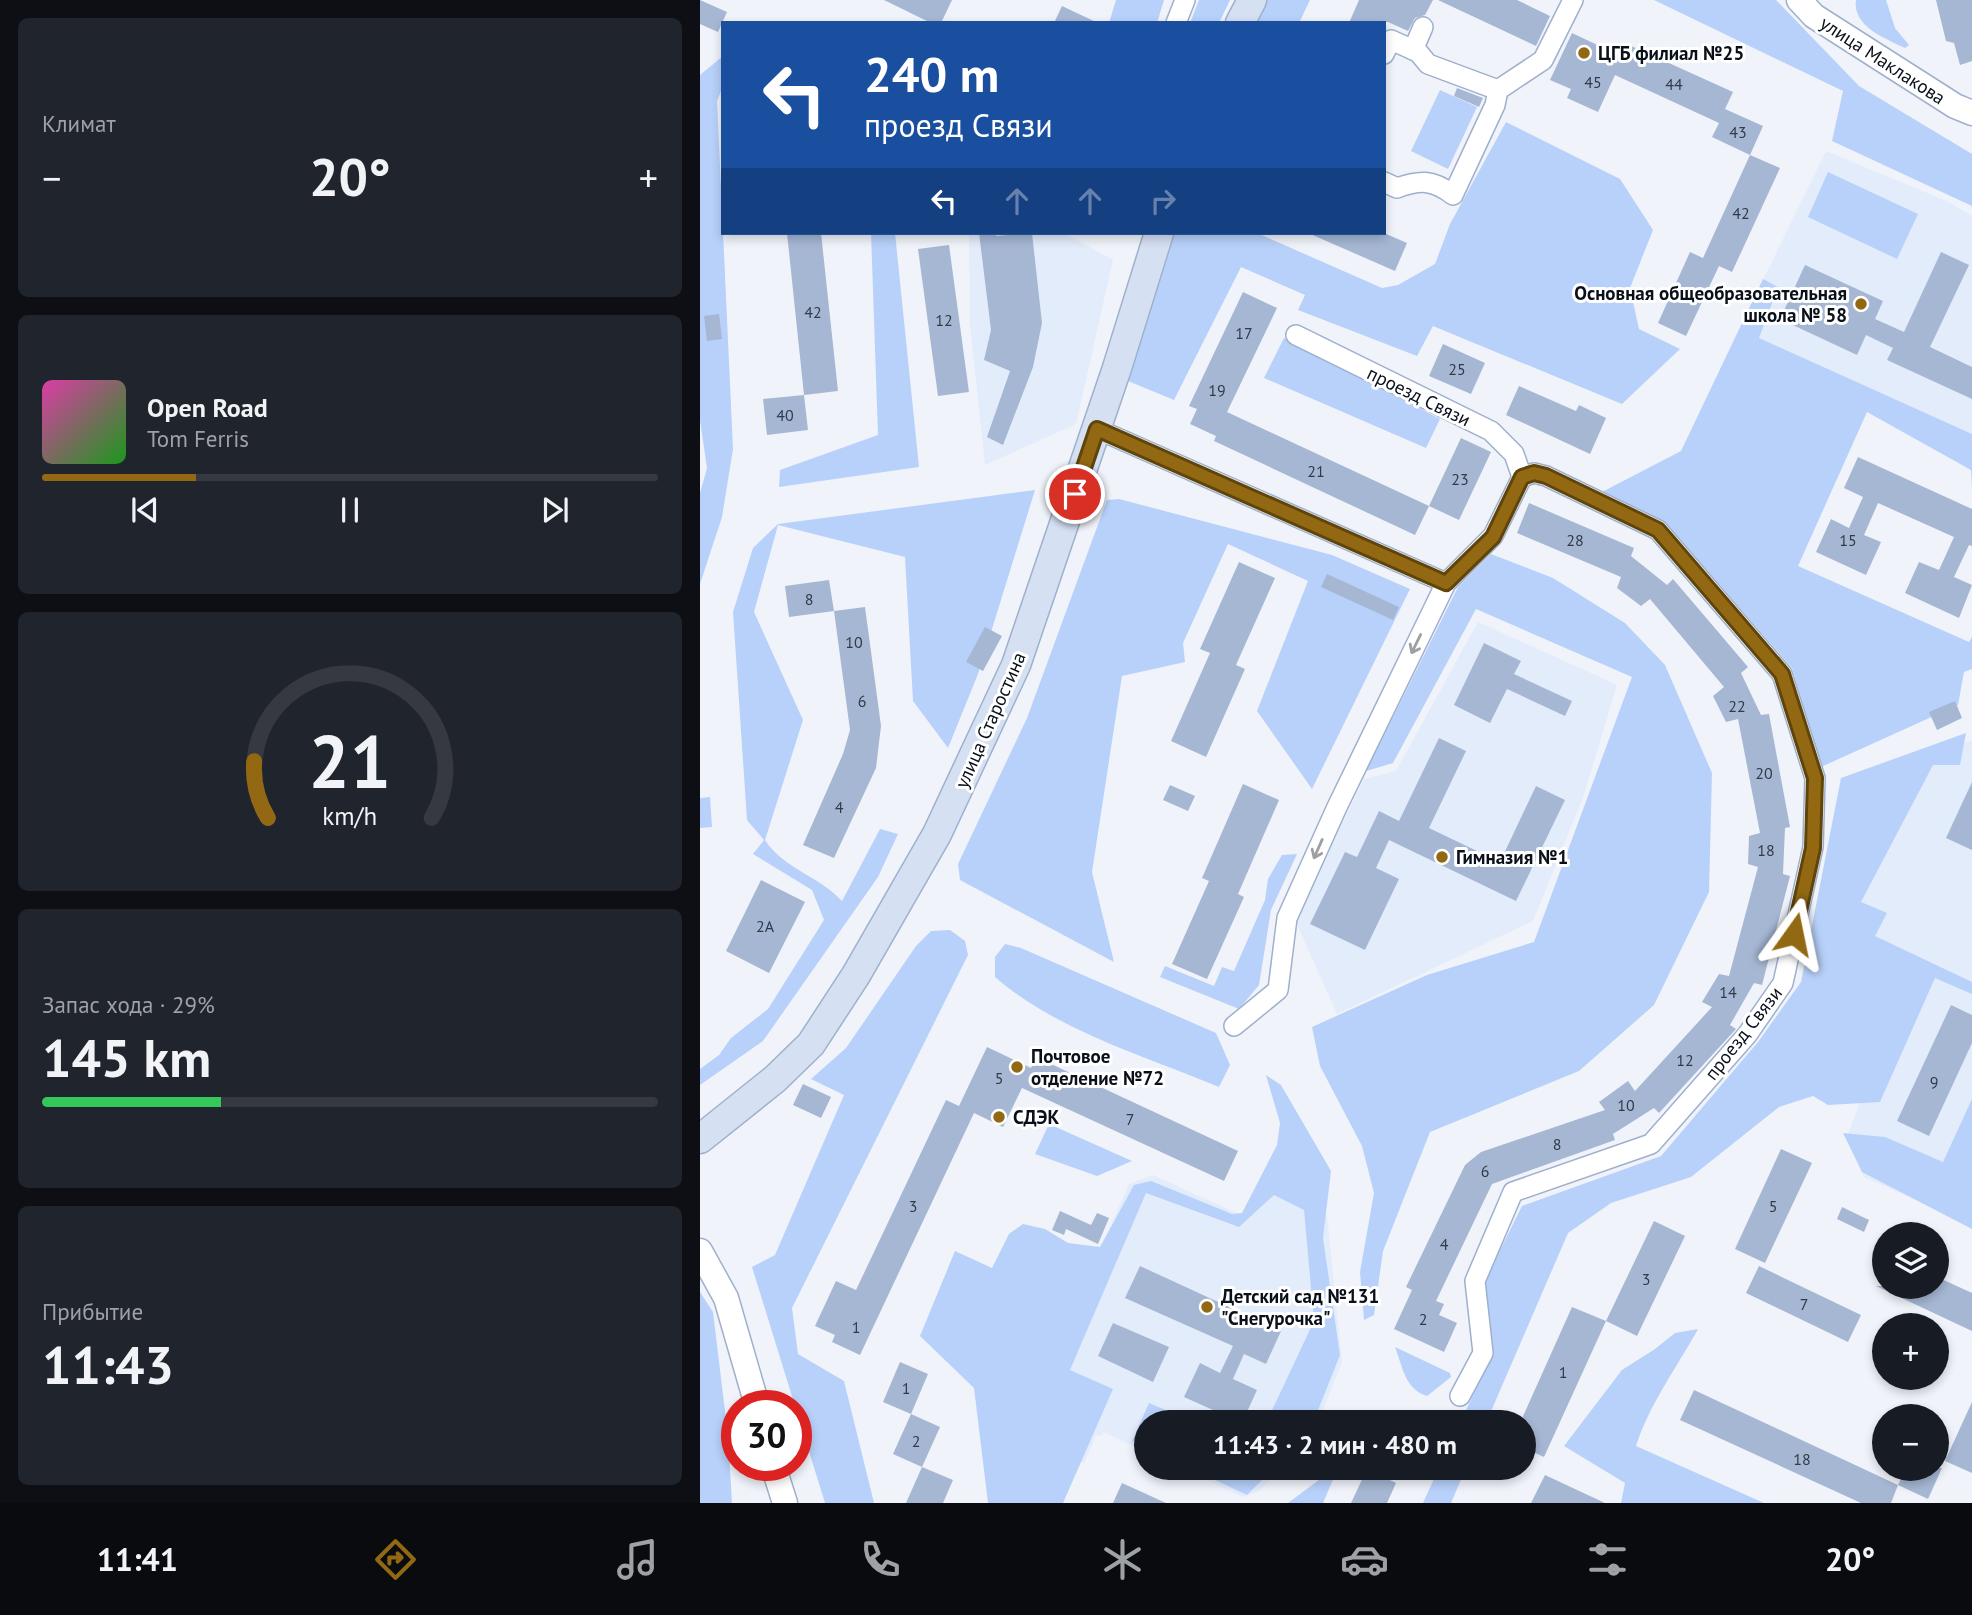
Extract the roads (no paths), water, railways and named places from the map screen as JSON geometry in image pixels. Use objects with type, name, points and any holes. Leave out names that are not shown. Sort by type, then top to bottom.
[{"type":"main road","points":[[1242,21],[1252,0]]},
{"type":"main road","name":"улица Старостина","points":[[700,1139],[775,1079],[811,1044],[856,975],[927,852],[1016,665],[1097,429],[1158,235]]},
{"type":"street","points":[[1177,21],[1185,0]]},
{"type":"street","points":[[1386,183],[1396,188],[1421,180],[1442,186],[1453,195],[1495,106],[1499,90],[1543,60],[1573,0]]},
{"type":"street","name":"улица Маклакова","points":[[1799,0],[1814,16],[1972,113]]},
{"type":"street","points":[[1413,50],[1423,27]]},
{"type":"street","points":[[1386,50],[1391,40],[1413,50],[1428,64],[1499,90]]},
{"type":"street","name":"проезд Связи","points":[[1296,335],[1491,431],[1514,454],[1522,477],[1534,473],[1546,476],[1658,530],[1782,674],[1815,778],[1813,848],[1783,984],[1747,1035],[1651,1144],[1513,1192],[1475,1281],[1483,1353],[1460,1396]]},
{"type":"street","points":[[1097,429],[1446,583]]},
{"type":"street","points":[[1234,1026],[1278,990],[1287,918],[1446,583],[1493,537],[1522,477]]},
{"type":"street","points":[[700,1251],[719,1281],[753,1390]]},
{"type":"street","points":[[779,1481],[785,1503]]},
{"type":"place","name":"ЦГБ филиал №25","points":[[1584,53]]},
{"type":"place","name":"Основная общеобразовательная школа № 58","points":[[1861,304]]},
{"type":"place","name":"Гимназия №1","points":[[1442,857]]},
{"type":"place","name":"Почтовое отделение №72","points":[[1017,1067]]},
{"type":"place","name":"СДЭК","points":[[999,1117]]},
{"type":"place","name":"Детский сад №131 \"Снегурочка\"","points":[[1207,1307]]}]
